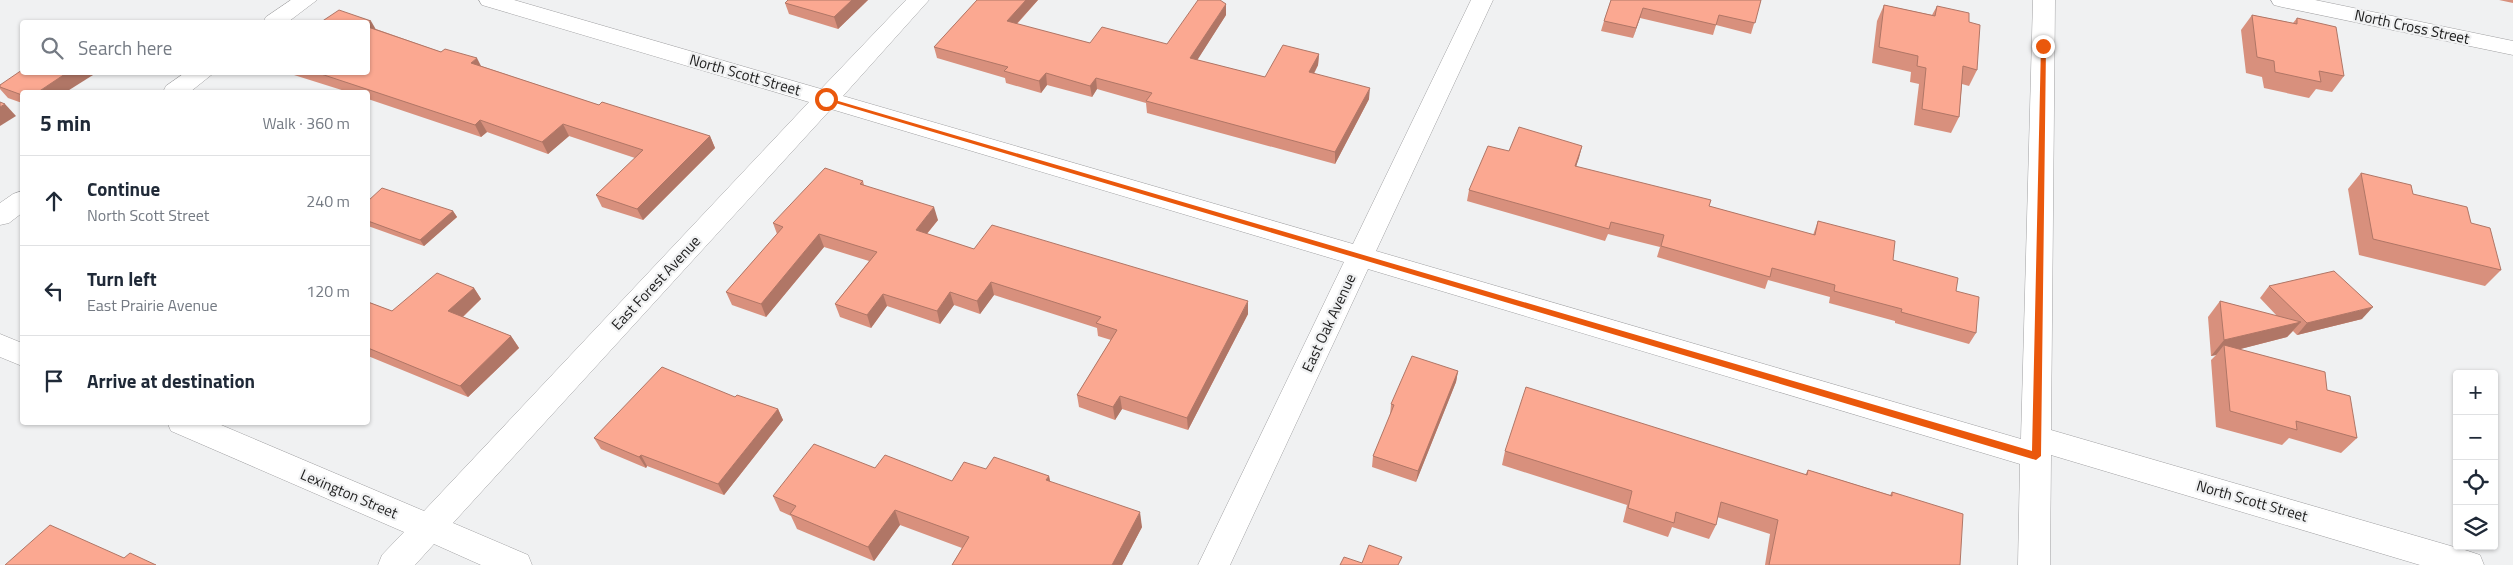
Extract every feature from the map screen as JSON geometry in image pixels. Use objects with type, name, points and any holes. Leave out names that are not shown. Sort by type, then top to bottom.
[{"type":"street","points":[[277,20],[306,0]]},
{"type":"street","name":"North Scott Street","points":[[490,0],[1360,257],[2036,447],[2468,565]]},
{"type":"street","name":"East Forest Avenue","points":[[394,565],[918,0]]},
{"type":"street","name":"East Oak Avenue","points":[[1214,565],[1482,0]]},
{"type":"street","points":[[2034,565],[2044,0]]},
{"type":"street","name":"North Cross Street","points":[[2282,0],[2513,48]]},
{"type":"street","points":[[178,90],[199,75]]},
{"type":"street","points":[[0,216],[20,201]]},
{"type":"street","points":[[0,345],[20,354]]},
{"type":"street","name":"Lexington Street","points":[[189,425],[516,565]]},
{"type":"building","points":[[788,0],[852,0],[834,17],[785,3]]},
{"type":"building","points":[[977,0],[1026,0],[1007,21],[1090,43],[1102,27],[1167,44],[1198,0],[1220,0],[1226,4],[1190,58],[1265,77],[1283,45],[1319,54],[1309,72],[1370,88],[1335,152],[1146,101],[1152,93],[1096,78],[1090,86],[1046,73],[1039,81],[1004,71],[1008,67],[934,47]]},
{"type":"building","points":[[1611,0],[1761,0],[1755,23],[1719,15],[1716,25],[1643,8],[1636,28],[1604,21]]},
{"type":"building","points":[[1884,5],[1935,16],[1937,6],[1969,13],[1969,22],[1980,25],[1977,70],[1963,66],[1959,117],[1922,109],[1926,68],[1917,66],[1918,56],[1879,47]]},
{"type":"building","points":[[339,10],[368,20],[324,20]]},
{"type":"building","points":[[2252,15],[2297,24],[2297,18],[2336,27],[2344,76],[2319,71],[2321,82],[2275,72],[2274,61],[2257,57]]},
{"type":"building","points":[[370,28],[441,52],[445,49],[477,58],[471,63],[599,105],[602,102],[710,136],[637,209],[596,195],[643,150],[563,124],[542,142],[480,120],[475,125],[324,75],[370,75]]},
{"type":"building","points":[[20,71],[20,75],[64,75],[41,90],[20,90],[20,94],[0,87],[0,85]]},
{"type":"building","points":[[1519,127],[1582,146],[1575,166],[1711,200],[1709,206],[1815,235],[1818,221],[1895,241],[1893,260],[1958,278],[1956,291],[1979,297],[1976,333],[1901,312],[1902,309],[1834,291],[1835,285],[1772,268],[1770,277],[1661,246],[1664,235],[1611,222],[1609,229],[1469,190],[1488,146],[1509,151]]},
{"type":"building","points":[[825,168],[863,181],[860,184],[934,207],[916,230],[974,249],[992,225],[1248,301],[1187,418],[1120,396],[1113,407],[1077,395],[1117,330],[1096,323],[1101,317],[991,282],[977,301],[950,292],[937,311],[883,294],[867,315],[835,304],[877,252],[819,234],[761,304],[726,292],[783,227],[773,223]]},
{"type":"building","points":[[2361,173],[2411,185],[2413,194],[2467,207],[2471,223],[2490,228],[2501,270],[2373,239]]},
{"type":"building","points":[[382,188],[453,211],[420,240],[370,222],[370,199]]},
{"type":"building","points":[[2334,271],[2373,307],[2307,323],[2269,286]]},
{"type":"building","points":[[437,273],[474,288],[448,311],[511,336],[460,386],[370,349],[370,303],[392,311]]},
{"type":"building","points":[[2220,301],[2301,322],[2224,340]]},
{"type":"building","points":[[2224,345],[2325,372],[2327,390],[2350,396],[2357,438],[2296,421],[2297,430],[2230,411]]},
{"type":"building","points":[[1412,356],[1458,371],[1418,471],[1373,456],[1394,405],[1391,404]]},
{"type":"building","points":[[662,367],[735,397],[737,395],[778,409],[718,484],[641,455],[639,457],[594,438]]},
{"type":"building","points":[[1526,387],[1807,475],[1808,470],[1892,496],[1892,492],[1963,514],[1960,565],[1769,565],[1778,520],[1721,502],[1716,525],[1676,512],[1674,523],[1628,508],[1632,491],[1505,451]]},
{"type":"building","points":[[814,444],[875,468],[885,455],[952,481],[964,462],[986,469],[994,457],[1049,476],[1046,480],[1140,512],[1112,565],[952,565],[969,537],[895,510],[868,547],[790,514],[796,506],[773,496]]},
{"type":"building","points":[[50,525],[124,558],[130,553],[156,565],[5,565]]},
{"type":"building","points":[[1369,545],[1402,557],[1398,565],[1340,565],[1344,557],[1362,563]]},
{"type":"route","points":[[826,99],[2036,456],[2043,46]]}]
